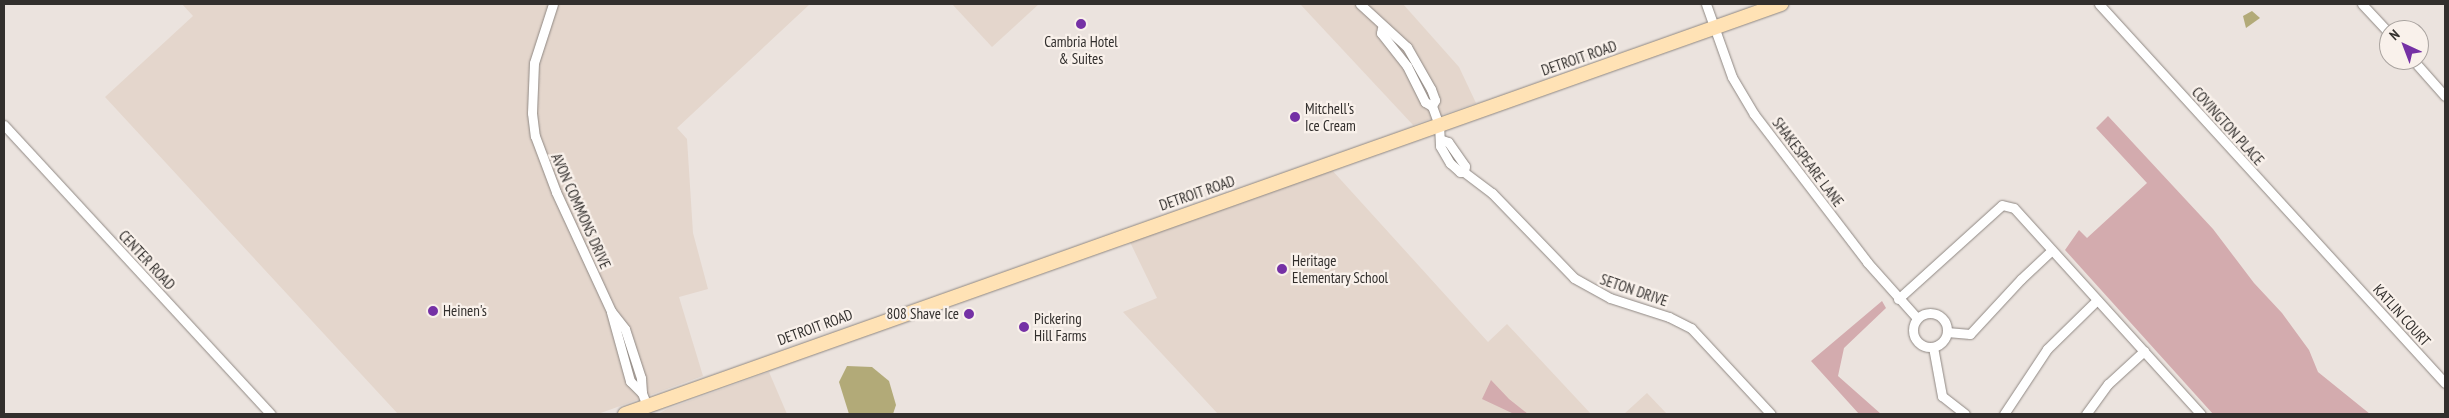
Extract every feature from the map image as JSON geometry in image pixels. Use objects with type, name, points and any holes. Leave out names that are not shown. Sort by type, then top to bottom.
[{"type":"main road","name":"DETROIT ROAD","points":[[625,414],[644,400],[1439,125],[1781,4]]},
{"type":"street","name":"AVON COMMONS DRIVE","points":[[553,4],[534,63],[532,113],[535,136],[549,178],[611,311],[625,329],[641,378],[644,400]]},
{"type":"street","name":"SETON DRIVE","points":[[1360,4],[1382,28],[1381,33],[1407,66],[1425,102],[1432,106],[1439,125],[1442,140],[1440,146],[1450,163],[1460,172],[1464,172],[1492,193],[1567,274],[1610,298],[1669,316],[1691,328],[1770,414]]},
{"type":"street","name":"SHAKESPEARE LANE","points":[[1706,4],[1732,77],[1754,114],[1898,299],[1917,318]]},
{"type":"street","name":"COVINGTON PLACE","points":[[2099,4],[2338,266]]},
{"type":"street","points":[[2362,4],[2379,22]]},
{"type":"street","points":[[2422,70],[2445,96]]},
{"type":"street","name":"CENTER ROAD","points":[[4,125],[271,414]]},
{"type":"street","points":[[1898,299],[2002,205],[2014,208],[2201,414]]},
{"type":"street","points":[[1947,332],[1970,334],[2007,292],[2052,250]]},
{"type":"street","name":"KATLIN COURT","points":[[2338,266],[2445,383]]},
{"type":"street","points":[[2004,414],[2047,348],[2097,300]]},
{"type":"street","points":[[1928,313],[1936,314],[1945,322],[1947,332],[1942,341],[1932,347],[1921,345],[1915,339],[1912,330],[1917,318],[1928,313]]},
{"type":"street","points":[[1932,347],[1942,396],[1965,414]]},
{"type":"street","points":[[2086,414],[2108,384],[2144,351]]},
{"type":"shaded area","points":[[182,4],[810,4],[677,128],[687,139],[693,233],[708,289],[679,297],[703,376],[598,414],[398,414],[105,97],[193,16]]},
{"type":"shaded area","points":[[952,4],[1039,4],[992,47]]},
{"type":"shaded area","points":[[1300,4],[1403,4],[1459,67],[1476,103],[1413,125]]},
{"type":"shaded area","points":[[2252,11],[2260,18],[2246,28],[2243,16]]},
{"type":"shaded area","points":[[2108,116],[2213,229],[2254,283],[2282,313],[2309,350],[2318,372],[2370,414],[2213,414],[2065,250],[2079,230],[2087,238],[2147,183],[2096,128]]},
{"type":"shaded area","name":"Heritage Elementary School","points":[[1331,169],[1488,342],[1507,324],[1591,414],[1218,414],[1123,312],[1157,298],[1129,240]]},
{"type":"shaded area","points":[[1882,301],[1886,308],[1844,348],[1838,376],[1881,414],[1859,414],[1811,361]]},
{"type":"shaded area","points":[[847,366],[872,367],[889,381],[896,405],[893,414],[849,414],[839,382]]},
{"type":"shaded area","points":[[769,372],[787,414],[658,414],[667,409]]},
{"type":"shaded area","points":[[1491,380],[1509,399],[1528,414],[1514,414],[1482,399]]},
{"type":"shaded area","points":[[1647,393],[1667,414],[1624,414]]},
{"type":"place","name":"Cambria Hotel & Suites","points":[[1081,24]]},
{"type":"place","name":"Mitchell's Ice Cream","points":[[1295,117]]},
{"type":"place","name":"Heritage Elementary School","points":[[1282,269]]},
{"type":"place","name":"Heinen's","points":[[433,311]]},
{"type":"place","name":"808 Shave Ice","points":[[969,314]]},
{"type":"place","name":"Pickering Hill Farms","points":[[1024,327]]}]
